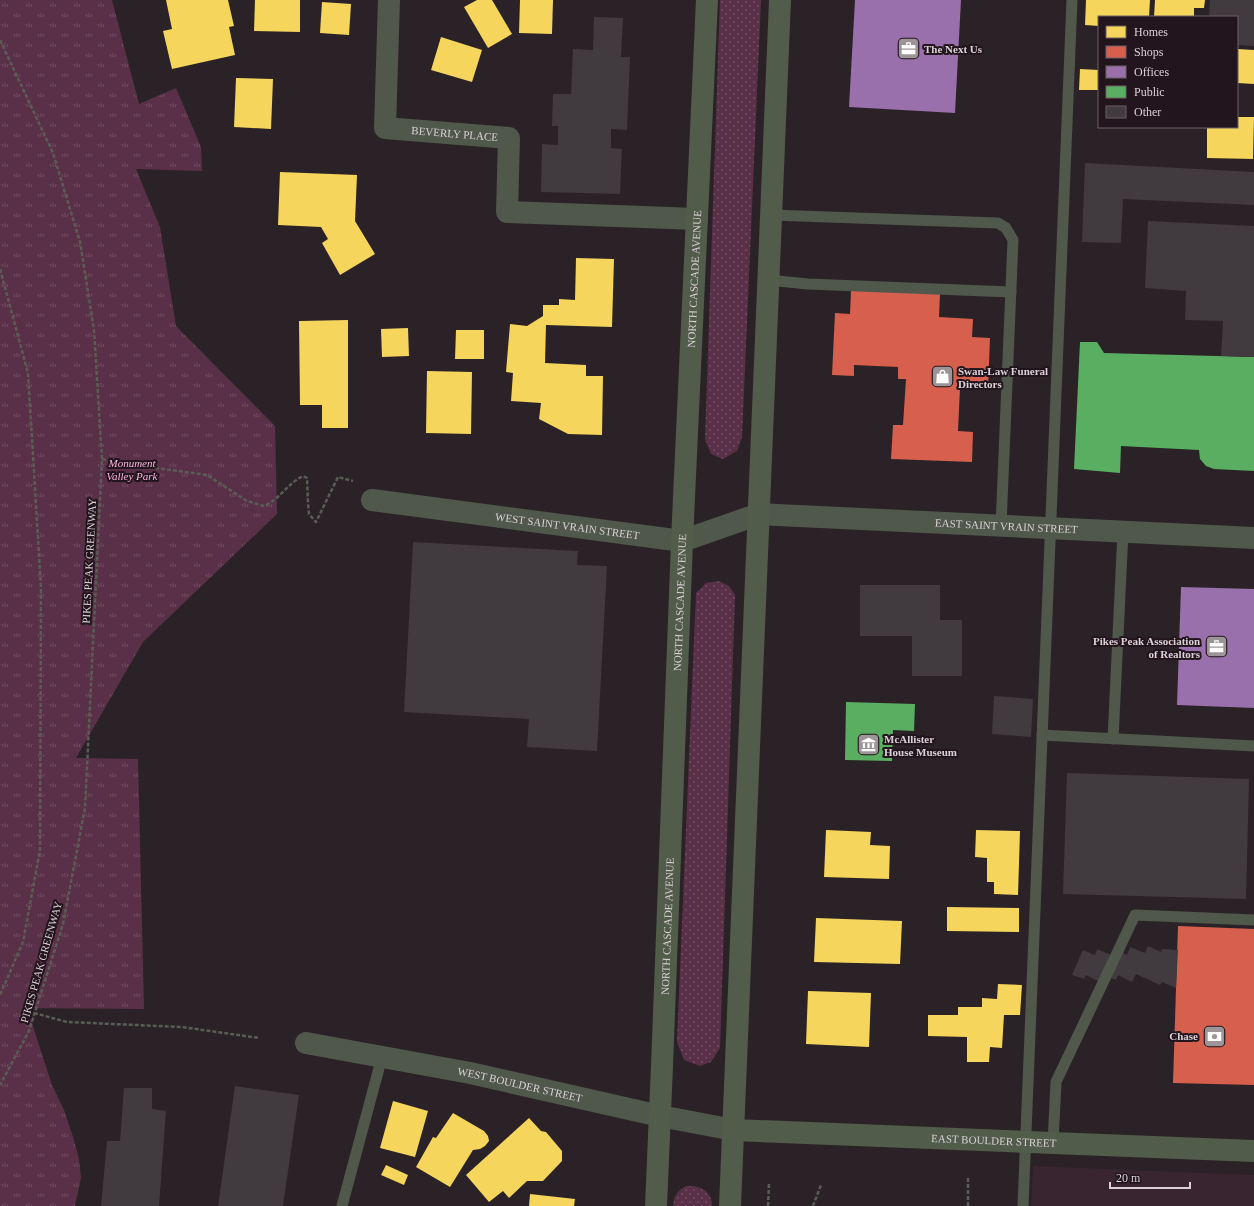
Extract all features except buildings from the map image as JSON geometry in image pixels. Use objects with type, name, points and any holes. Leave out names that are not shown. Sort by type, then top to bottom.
[{"type":"main road","name":"NORTH CASCADE AVENUE","points":[[656,1206],[682,541],[707,0]]},
{"type":"main road","points":[[730,1206],[780,0]]},
{"type":"main road","name":"EAST BOULDER STREET","points":[[734,1130],[1254,1152]]},
{"type":"street","name":"BEVERLY PLACE","points":[[389,0],[385,128],[509,138],[507,212],[697,220]]},
{"type":"street","name":"WEST SAINT VRAIN STREET","points":[[372,500],[682,541],[759,514]]},
{"type":"street","name":"EAST SAINT VRAIN STREET","points":[[759,514],[1254,538]]},
{"type":"street","name":"WEST BOULDER STREET","points":[[306,1043],[470,1073],[660,1116],[734,1130]]},
{"type":"lane","points":[[1023,1206],[1072,0]]},
{"type":"lane","points":[[771,215],[998,223],[1006,228],[1013,240],[1001,526]]},
{"type":"lane","points":[[768,280],[816,284],[1011,292]]},
{"type":"lane","points":[[1113,739],[1123,532]]},
{"type":"lane","points":[[1042,735],[1254,746]]},
{"type":"lane","points":[[1053,1143],[1056,1082],[1135,915],[1254,920]]},
{"type":"lane","points":[[342,1206],[382,1057]]},
{"type":"path","name":"PIKES PEAK GREENWAY","points":[[0,40],[53,153],[80,242],[94,330],[102,459],[85,808],[63,924],[29,1031],[0,1085]]},
{"type":"path","points":[[0,269],[28,372],[42,588],[40,850],[23,942],[0,995]]},
{"type":"path","points":[[102,459],[126,465],[207,475],[248,501],[264,506],[272,502],[294,481],[303,476],[307,478],[309,514],[316,522],[338,477],[353,481]]},
{"type":"path","points":[[34,1013],[67,1022],[182,1027],[259,1038]]},
{"type":"path","points":[[968,1178],[968,1206]]},
{"type":"path","points":[[768,1206],[769,1183]]},
{"type":"path","points":[[813,1206],[821,1185]]},
{"type":"shaded area","points":[[1033,1166],[1254,1175],[1254,1206],[1031,1206]]},
{"type":"green space","name":"Monument Valley Park","points":[[0,0],[112,0],[139,104],[176,88],[201,147],[202,171],[136,169],[160,227],[176,326],[275,426],[277,514],[143,642],[76,758],[138,759],[144,1009],[27,1008],[52,1085],[64,1110],[79,1159],[81,1178],[75,1206],[0,1206]]},
{"type":"green space","points":[[720,0],[761,0],[742,437],[737,451],[723,459],[711,454],[705,439]]},
{"type":"green space","points":[[719,581],[729,586],[735,595],[720,1048],[711,1062],[700,1066],[684,1060],[677,1042],[696,593],[706,583]]},
{"type":"green space","points":[[686,1186],[704,1190],[710,1196],[712,1206],[673,1206],[676,1194]]},
{"type":"place","name":"The Next Us","points":[[909,49]]},
{"type":"place","name":"Swan-Law Funeral Directors","points":[[943,377]]},
{"type":"place","name":"Pikes Peak Association of Realtors","points":[[1216,647]]},
{"type":"place","name":"McAllister House Museum","points":[[869,745]]},
{"type":"place","name":"Chase","points":[[1214,1036]]}]
